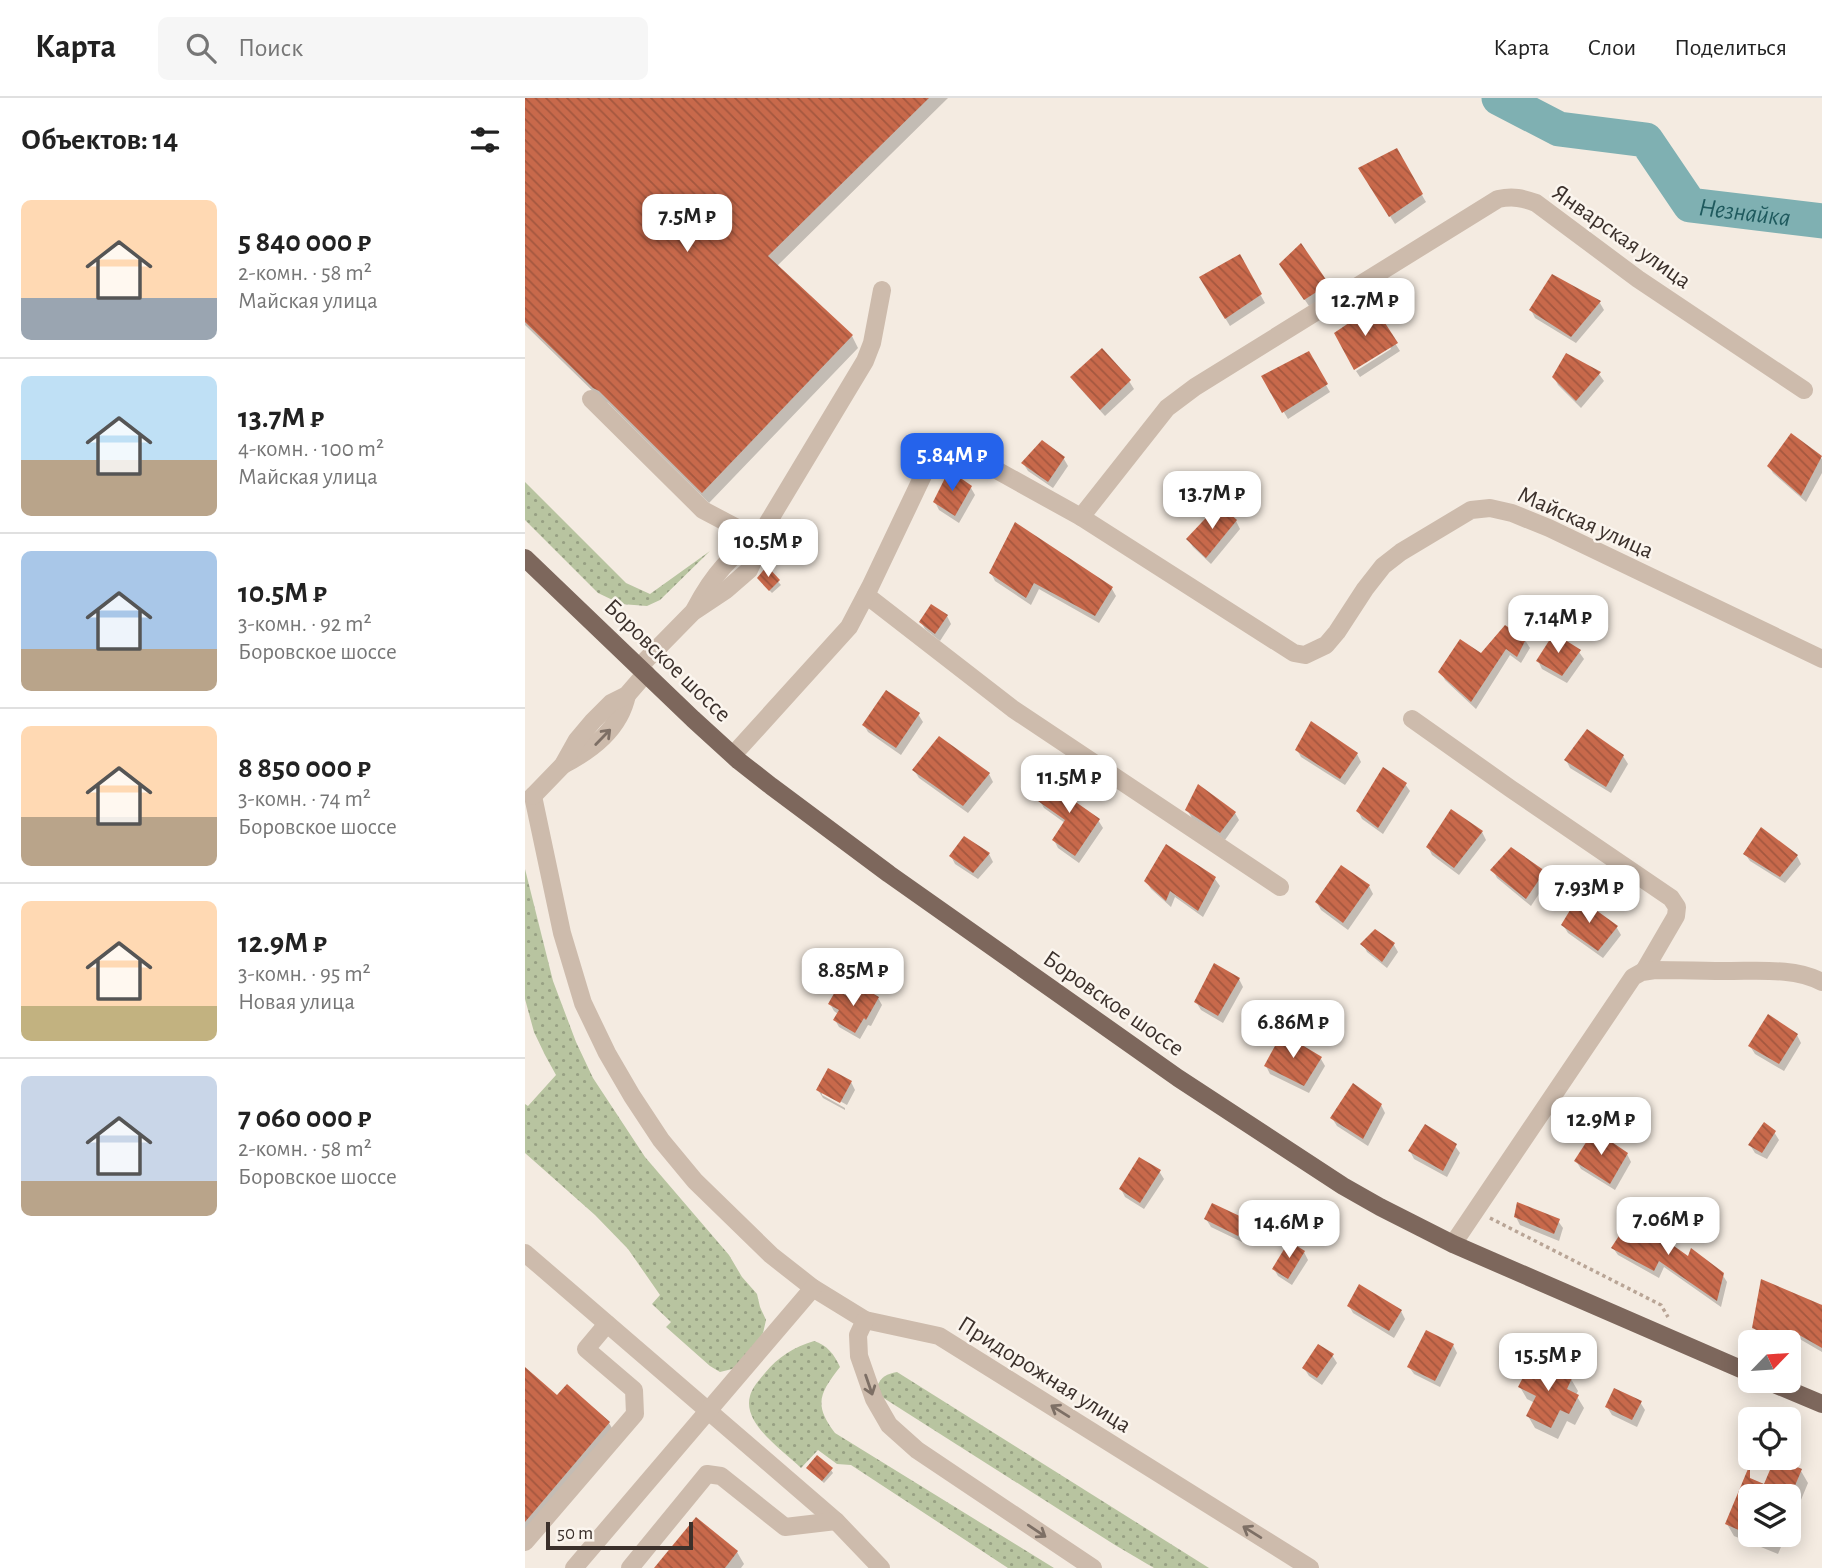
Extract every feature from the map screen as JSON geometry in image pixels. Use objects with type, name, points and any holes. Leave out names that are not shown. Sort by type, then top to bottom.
[{"type":"main road","name":"Боровское шоссе","points":[[525,558],[733,755],[781,794],[889,874],[1178,1078],[1343,1186],[1380,1207],[1453,1244],[1738,1368]]},
{"type":"main road","points":[[1796,1393],[1822,1404]]},
{"type":"street","name":"Январская улица","points":[[1081,517],[1160,415],[1195,387],[1498,199],[1509,197],[1536,203],[1638,279],[1804,390]]},
{"type":"street","name":"Придорожная улица","points":[[882,290],[872,343],[865,361],[758,539],[755,557],[748,570],[726,590],[693,612],[643,669],[627,695],[624,709],[615,724],[587,752],[563,765],[529,792],[562,933],[583,1003],[607,1053],[661,1140],[695,1181],[771,1255],[813,1288],[865,1320],[939,1336],[1310,1568]]},
{"type":"street","points":[[591,399],[703,510],[758,539]]},
{"type":"street","name":"Майская улица","points":[[866,595],[928,465],[938,458],[951,456],[982,462],[1081,517],[1294,653],[1305,654],[1326,645],[1383,566],[1401,552],[1471,510],[1490,508],[1512,513],[1549,528],[1822,659]]},
{"type":"street","points":[[733,755],[849,627],[866,595],[1013,709],[1280,887]]},
{"type":"street","points":[[1412,719],[1671,898],[1677,907],[1676,916],[1644,971]]},
{"type":"street","points":[[1453,1244],[1633,977],[1644,971],[1775,971],[1806,976],[1822,982]]},
{"type":"street","points":[[525,1253],[836,1521],[881,1568]]},
{"type":"street","points":[[574,1568],[813,1288]]},
{"type":"street","points":[[865,1320],[858,1335],[859,1356],[874,1399],[889,1424],[917,1450],[1093,1568]]},
{"type":"street","points":[[525,1542],[635,1414],[633,1390],[586,1349],[607,1324]]},
{"type":"street","points":[[630,1568],[707,1474],[721,1476],[785,1527],[836,1521]]},
{"type":"path","points":[[1475,1211],[1661,1305],[1672,1325]]},
{"type":"path","points":[[1622,1294],[1626,1287]]},
{"type":"green space","points":[[525,482],[626,583],[650,594],[710,551],[660,600],[647,606],[621,604],[598,593],[525,520]]},
{"type":"green space","points":[[525,869],[553,981],[593,1078],[645,1157],[729,1255],[742,1277],[757,1294],[766,1320],[763,1333],[744,1360],[732,1369],[720,1372],[710,1366],[666,1327],[671,1322],[652,1304],[660,1295],[628,1249],[595,1215],[525,1153],[525,1104],[528,1106],[556,1075],[534,1032],[525,999]]},
{"type":"green space","points":[[814,1341],[830,1351],[840,1367],[828,1384],[822,1399],[824,1414],[835,1433],[1054,1568],[1008,1568],[851,1465],[837,1464],[818,1450],[801,1468],[775,1445],[752,1417],[749,1406],[751,1393],[781,1357]]},
{"type":"green space","points":[[897,1372],[1209,1568],[1154,1568],[1115,1545],[882,1397],[877,1387],[880,1380]]},
{"type":"building","points":[[525,98],[929,98],[768,256],[853,335],[702,493],[525,322]]},
{"type":"building","points":[[1397,148],[1423,194],[1389,217],[1358,168]]},
{"type":"building","points":[[1301,243],[1329,284],[1304,300],[1279,264]]},
{"type":"building","points":[[1240,254],[1262,294],[1225,319],[1199,277]]},
{"type":"building","points":[[1552,274],[1601,301],[1571,337],[1529,310]]},
{"type":"building","points":[[1374,306],[1398,343],[1354,370],[1334,333]]},
{"type":"building","points":[[1102,348],[1131,380],[1100,410],[1070,377]]},
{"type":"building","points":[[1309,351],[1328,384],[1282,413],[1261,376]]},
{"type":"building","points":[[1566,353],[1601,372],[1576,401],[1552,377]]},
{"type":"building","points":[[1791,433],[1822,456],[1801,496],[1767,466]]},
{"type":"building","points":[[1042,440],[1065,457],[1048,482],[1021,463]]},
{"type":"building","points":[[949,470],[972,486],[955,516],[933,502]]},
{"type":"building","points":[[1219,504],[1237,520],[1206,558],[1186,539]]},
{"type":"building","points":[[1015,522],[1113,587],[1095,616],[1034,583],[1026,598],[989,573]]},
{"type":"building","points":[[767,566],[780,580],[769,591],[757,578]]},
{"type":"building","points":[[931,604],[948,615],[935,634],[919,622]]},
{"type":"building","points":[[1505,625],[1526,639],[1517,657],[1506,649],[1471,702],[1438,672],[1460,639],[1481,653]]},
{"type":"building","points":[[1554,633],[1581,650],[1562,676],[1536,661]]},
{"type":"building","points":[[886,690],[920,713],[896,748],[862,725]]},
{"type":"building","points":[[1311,721],[1358,753],[1340,779],[1295,750]]},
{"type":"building","points":[[1587,729],[1624,755],[1606,787],[1564,760]]},
{"type":"building","points":[[939,736],[990,773],[963,806],[912,770]]},
{"type":"building","points":[[1383,767],[1407,783],[1378,828],[1356,811]]},
{"type":"building","points":[[1057,774],[1077,789],[1070,798],[1100,819],[1075,856],[1052,840],[1065,820],[1038,801]]},
{"type":"building","points":[[1198,784],[1236,812],[1220,833],[1185,810]]},
{"type":"building","points":[[1451,809],[1483,831],[1454,868],[1426,847]]},
{"type":"building","points":[[1761,827],[1798,855],[1780,877],[1743,854]]},
{"type":"building","points":[[964,836],[990,853],[973,873],[949,856]]},
{"type":"building","points":[[1166,844],[1216,877],[1198,911],[1170,891],[1166,901],[1144,881]]},
{"type":"building","points":[[1511,847],[1545,871],[1526,899],[1490,870]]},
{"type":"building","points":[[1341,865],[1370,885],[1343,923],[1315,902]]},
{"type":"building","points":[[1578,897],[1618,926],[1598,951],[1561,925]]},
{"type":"building","points":[[1375,929],[1395,943],[1382,962],[1360,944]]},
{"type":"building","points":[[1214,963],[1240,978],[1218,1016],[1194,1002]]},
{"type":"building","points":[[860,986],[879,997],[855,1033],[833,1020],[839,1010],[828,1004],[836,990],[853,999]]},
{"type":"building","points":[[1768,1014],[1798,1034],[1779,1064],[1748,1046]]},
{"type":"building","points":[[1282,1033],[1322,1057],[1304,1086],[1264,1066]]},
{"type":"building","points":[[828,1068],[852,1081],[840,1103],[816,1090]]},
{"type":"building","points":[[1353,1083],[1382,1104],[1363,1139],[1330,1118]]},
{"type":"building","points":[[1764,1122],[1776,1131],[1762,1153],[1748,1145]]},
{"type":"building","points":[[1425,1124],[1457,1144],[1443,1171],[1408,1151]]},
{"type":"building","points":[[1594,1130],[1628,1153],[1610,1184],[1574,1161]]},
{"type":"building","points":[[1139,1157],[1161,1170],[1140,1203],[1119,1189]]},
{"type":"building","points":[[1517,1202],[1560,1219],[1554,1234],[1514,1217]]},
{"type":"building","points":[[1212,1203],[1246,1219],[1238,1236],[1204,1219]]},
{"type":"building","points":[[1632,1216],[1688,1256],[1691,1248],[1724,1273],[1717,1301],[1659,1261],[1654,1271],[1611,1248]]},
{"type":"building","points":[[1289,1241],[1305,1251],[1288,1279],[1272,1269]]},
{"type":"building","points":[[1761,1279],[1822,1305],[1822,1348],[1801,1336],[1801,1330],[1752,1328]]},
{"type":"building","points":[[1359,1284],[1402,1310],[1389,1331],[1347,1306]]},
{"type":"building","points":[[1426,1330],[1454,1344],[1435,1381],[1407,1367]]},
{"type":"building","points":[[1318,1344],[1334,1354],[1317,1378],[1302,1368]]},
{"type":"building","points":[[1533,1358],[1572,1378],[1567,1389],[1579,1395],[1569,1414],[1560,1410],[1551,1428],[1526,1416],[1536,1396],[1518,1387]]},
{"type":"building","points":[[525,1367],[557,1395],[567,1384],[610,1422],[525,1522]]},
{"type":"building","points":[[1614,1388],[1642,1401],[1632,1420],[1605,1407]]},
{"type":"building","points":[[817,1455],[833,1468],[822,1481],[806,1468]]},
{"type":"building","points":[[1802,1469],[1796,1484],[1764,1484],[1770,1470]]},
{"type":"building","points":[[1748,1470],[1750,1470],[1750,1478],[1764,1484],[1742,1484]]},
{"type":"building","points":[[1738,1493],[1738,1530],[1725,1524]]},
{"type":"building","points":[[696,1517],[738,1551],[725,1568],[654,1568]]},
{"type":"waterway","name":"Незнайка","points":[[1499,98],[1559,129],[1646,140],[1690,205],[1822,221]]}]
